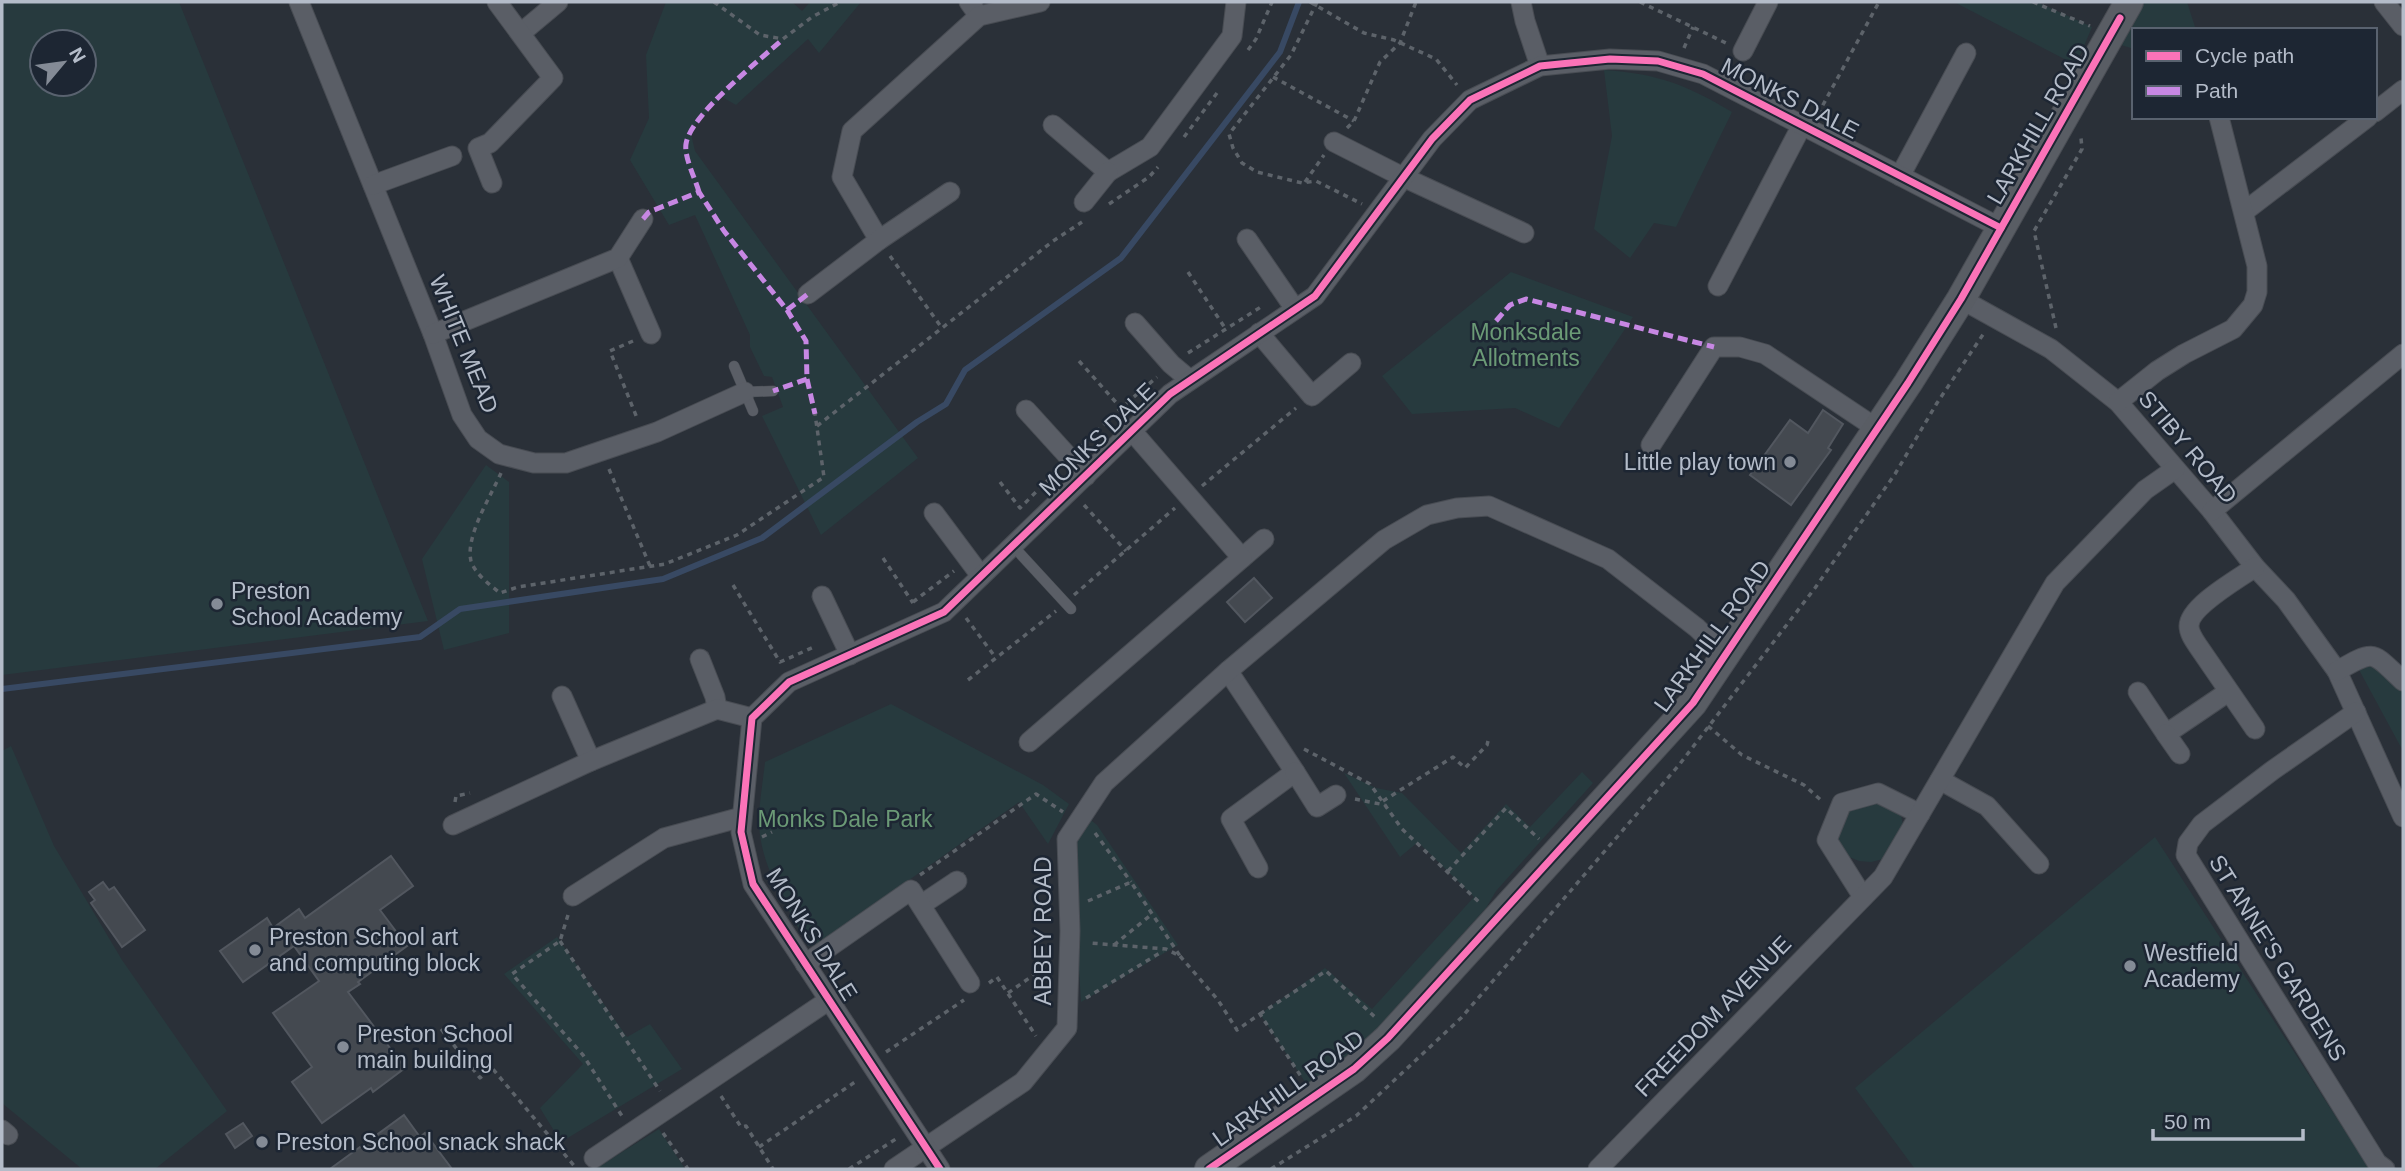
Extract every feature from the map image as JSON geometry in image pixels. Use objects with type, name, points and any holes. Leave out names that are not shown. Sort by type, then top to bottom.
[{"type":"street","name":"WHITE MEAD","points":[[299,2],[433,334],[462,415],[478,439],[499,454],[534,463],[566,463],[645,436],[745,392]]},
{"type":"street","points":[[373,185],[489,143],[553,78],[497,2]]},
{"type":"street","points":[[521,33],[558,2]]},
{"type":"street","points":[[879,240],[842,177],[852,131],[974,9],[1040,2]]},
{"type":"street","points":[[1084,202],[1108,172],[1150,146],[1232,36],[1236,2]]},
{"type":"street","points":[[1521,2],[1540,66]]},
{"type":"street","points":[[1744,51],[1768,2]]},
{"type":"street","name":"LARKHILL ROAD","points":[[1209,1169],[1354,1069],[1392,1033],[1693,703],[1879,430],[1961,299],[2129,2]]},
{"type":"street","points":[[2384,2],[2403,26]]},
{"type":"street","points":[[1900,176],[1966,53]]},
{"type":"street","name":"MONKS DALE","points":[[940,1169],[753,884],[741,832],[752,718],[789,682],[845,646],[944,612],[1170,394],[1315,296],[1432,139],[1470,100],[1540,66],[1610,59],[1658,61],[1703,74],[2001,228]]},
{"type":"street","points":[[2377,110],[2403,90]]},
{"type":"street","points":[[2118,402],[2184,354],[2233,329],[2253,304],[2257,292],[2258,266],[2220,119]]},
{"type":"street","points":[[2245,211],[2365,119]]},
{"type":"street","points":[[1053,125],[1108,172]]},
{"type":"street","name":"MONKS DALE","points":[[1718,286],[1805,128]]},
{"type":"street","points":[[1334,142],[1524,233]]},
{"type":"street","points":[[466,152],[492,183]]},
{"type":"street","points":[[808,294],[879,240],[950,192]]},
{"type":"street","points":[[433,334],[618,258],[643,219]]},
{"type":"street","points":[[1247,239],[1295,309]]},
{"type":"street","points":[[618,258],[651,334]]},
{"type":"street","name":"STIBY ROAD","points":[[1961,299],[2027,334],[2063,358],[2118,402],[2255,567],[2286,600],[2337,671],[2356,712],[2397,779],[2403,817]]},
{"type":"street","name":"MONKS DALE","points":[[1135,323],[1190,380]]},
{"type":"street","points":[[1259,334],[1312,396],[1351,362]]},
{"type":"street","points":[[1651,445],[1714,347],[1740,347],[1765,354],[1879,430]]},
{"type":"street","points":[[2211,511],[2403,354]]},
{"type":"street","name":"MONKS DALE","points":[[1026,410],[1086,476]]},
{"type":"street","name":"MONKS DALE","points":[[1132,431],[1242,558]]},
{"type":"street","name":"FREEDOM AVENUE","points":[[1598,1169],[1883,877],[2055,583],[2146,490],[2175,469]]},
{"type":"street","name":"ABBEY ROAD","points":[[925,1149],[1023,1082],[1067,1028],[1070,945],[1067,839],[1104,783],[1228,671],[1384,540],[1427,515],[1457,508],[1489,506],[1608,559],[1697,628],[1725,655]]},
{"type":"street","points":[[934,513],[981,576]]},
{"type":"street","points":[[1029,742],[1264,539]]},
{"type":"street","points":[[2255,567],[2193,612],[2189,624],[2192,636],[2255,729]]},
{"type":"street","points":[[822,596],[845,646]]},
{"type":"street","points":[[2337,671],[2367,655],[2376,656],[2403,681]]},
{"type":"street","points":[[700,659],[718,709]]},
{"type":"street","points":[[1228,671],[1317,807],[1336,795]]},
{"type":"street","points":[[2138,692],[2180,754]]},
{"type":"street","points":[[2166,734],[2228,692]]},
{"type":"street","points":[[562,696],[591,761]]},
{"type":"street","points":[[453,825],[591,761],[718,709],[752,718]]},
{"type":"street","name":"ST ANNE'S GARDENS","points":[[2356,712],[2202,824],[2188,842],[2186,855],[2377,1163],[2385,1169]]},
{"type":"street","points":[[1258,868],[1231,819],[1295,772]]},
{"type":"street","points":[[1940,780],[1987,806],[2039,864]]},
{"type":"street","points":[[1863,897],[1827,840],[1842,803],[1878,793],[1920,814]]},
{"type":"street","points":[[573,896],[664,838],[742,817]]},
{"type":"street","name":"MONKS DALE","points":[[805,964],[916,898],[957,881]]},
{"type":"street","points":[[916,898],[973,988]]},
{"type":"street","name":"MONKS DALE","points":[[586,1164],[829,1000]]},
{"type":"street","points":[[894,1169],[925,1149]]},
{"type":"lane","points":[[734,366],[753,411]]},
{"type":"lane","points":[[745,392],[773,391]]},
{"type":"lane","points":[[1013,547],[1068,606]]},
{"type":"path","points":[[714,2],[760,35],[783,39],[796,27],[840,2]]},
{"type":"path","points":[[1310,2],[1364,33],[1401,43],[1436,59],[1470,100]]},
{"type":"path","points":[[1306,182],[1334,142],[1354,121],[1380,62],[1401,43],[1416,2]]},
{"type":"path","points":[[1640,2],[1744,51]]},
{"type":"path","points":[[1805,128],[1879,2]]},
{"type":"path","points":[[2033,2],[2111,35]]},
{"type":"path","points":[[1316,4],[1291,55],[1229,134],[1233,148],[1242,163],[1257,172],[1306,182],[1315,181],[1377,211]]},
{"type":"path","points":[[1273,77],[1354,121]]},
{"type":"path","points":[[2063,358],[2034,231],[2082,149],[2080,136]]},
{"type":"path","points":[[879,240],[942,328]]},
{"type":"path","points":[[817,426],[1053,242]]},
{"type":"path","points":[[1188,272],[1225,328]]},
{"type":"path","points":[[1000,482],[1020,508],[1121,408],[1171,363],[1284,293]]},
{"type":"path","points":[[645,436],[610,351],[651,334]]},
{"type":"path","points":[[1079,362],[1121,408]]},
{"type":"path","points":[[968,680],[1068,606],[1190,495],[1312,396]]},
{"type":"path","points":[[508,456],[472,538],[471,561],[483,579],[500,593],[519,587],[665,564],[737,535],[824,477],[815,414]]},
{"type":"path","points":[[601,451],[650,566]]},
{"type":"path","points":[[1071,490],[1126,551]]},
{"type":"path","points":[[883,558],[913,603],[968,559]]},
{"type":"path","points":[[733,585],[780,662]]},
{"type":"path","points":[[954,602],[996,658]]},
{"type":"path","points":[[772,668],[800,652],[845,646]]},
{"type":"path","points":[[1336,795],[1384,803],[1453,757],[1465,768],[1488,741]]},
{"type":"path","points":[[1727,742],[1742,755],[1809,789]]},
{"type":"path","points":[[1276,744],[1295,744],[1370,784],[1402,829],[1497,918]]},
{"type":"path","points":[[916,898],[907,884],[1036,794],[1080,818],[1130,882],[1180,956],[1218,1000],[1237,1030],[1326,971],[1392,1033]]},
{"type":"path","points":[[1448,872],[1506,808],[1555,854]]},
{"type":"path","points":[[1069,908],[1130,882]]},
{"type":"path","points":[[573,896],[560,941],[512,974],[583,1055],[632,1132]]},
{"type":"path","points":[[1113,946],[1152,914]]},
{"type":"path","points":[[560,941],[670,1107]]},
{"type":"path","points":[[1007,993],[1070,945],[1166,949],[1180,956]]},
{"type":"path","points":[[1067,1010],[1166,949]]},
{"type":"path","points":[[760,1147],[973,988],[997,977],[1047,1052]]},
{"type":"path","points":[[1260,1014],[1315,1097]]},
{"type":"path","points":[[441,1029],[480,1078],[492,1068],[586,1164]]},
{"type":"path","points":[[709,1080],[741,1127],[746,1126],[773,1169]]},
{"type":"path","points":[[653,1118],[688,1169]]},
{"type":"path","points":[[849,1169],[912,1128]]},
{"type":"green space","points":[[2,2],[179,2],[428,621],[2,675]]},
{"type":"green space","points":[[666,2],[792,2],[802,11],[810,2],[861,2],[819,53],[808,39],[736,105],[722,97],[690,130],[695,151],[918,458],[821,535],[762,416],[783,407],[772,377],[764,376],[750,347],[750,335],[695,215],[669,225],[630,160],[649,118],[646,55]]},
{"type":"green space","points":[[1954,2],[2037,2],[2092,27],[2076,65]]},
{"type":"green space","points":[[2145,2],[2187,2],[2195,28],[2132,28],[2132,48],[2121,45]]},
{"type":"green space","points":[[1604,70],[1640,74],[1671,82],[1732,112],[1676,227],[1654,223],[1630,258],[1594,229],[1612,136]]},
{"type":"green space","name":"Monksdale Allotments","points":[[1511,272],[1633,317],[1559,428],[1515,408],[1412,414],[1382,376]]},
{"type":"green space","points":[[486,465],[509,482],[509,633],[444,650],[422,559]]},
{"type":"green space","points":[[2362,663],[2380,669],[2403,691],[2403,751],[2357,666]]},
{"type":"green space","name":"Monks Dale Park","points":[[891,704],[1043,785],[1069,804],[1048,844],[1019,802],[816,946],[808,946],[775,884],[763,851],[759,816],[765,762]]},
{"type":"green space","points":[[11,746],[54,846],[122,960],[227,1111],[155,1169],[82,1169],[2,1103],[2,751]]},
{"type":"green space","points":[[1582,772],[1593,783],[1496,891],[1486,908],[1315,1097],[1260,1014],[1325,968],[1372,1009],[1474,897],[1418,842],[1400,857],[1344,773],[1376,788],[1402,793],[1461,853],[1506,804],[1530,827]]},
{"type":"green space","points":[[1865,792],[1901,815],[1903,825],[1883,859],[1871,862],[1847,856],[1834,836],[1836,812]]},
{"type":"green space","points":[[1083,814],[1097,825],[1178,945],[1081,1002],[1071,843]]},
{"type":"green space","name":"Westfield Academy","points":[[2155,837],[2369,1168],[1915,1169],[1855,1088]]},
{"type":"green space","points":[[557,937],[627,1037],[650,1024],[682,1069],[561,1142],[540,1108],[583,1064],[504,974]]},
{"type":"green space","points":[[659,1129],[685,1169],[595,1169]]},
{"type":"building","name":"Little play town","points":[[1823,410],[1843,424],[1828,448],[1831,450],[1791,505],[1750,475],[1790,420],[1808,433]]},
{"type":"building","points":[[1254,578],[1272,598],[1245,622],[1227,602]]},
{"type":"building","points":[[391,856],[413,886],[380,910],[407,946],[348,992],[405,1068],[373,1092],[371,1088],[322,1123],[292,1082],[312,1067],[273,1013],[319,981],[294,946],[243,982],[220,951],[267,918],[273,928],[299,909],[305,918]]},
{"type":"building","points":[[103,882],[109,890],[114,887],[145,930],[122,947],[91,903],[95,900],[89,892]]},
{"type":"building","points":[[404,1115],[420,1137],[425,1133],[452,1169],[330,1169]]},
{"type":"building","points":[[243,1123],[252,1136],[235,1148],[226,1134]]},
{"type":"waterway","points":[[2,689],[420,637],[460,609],[663,579],[762,538],[917,422],[946,404],[965,370],[1121,258],[1280,52],[1299,2]]},
{"type":"marked path","points":[[699,192],[687,155],[686,144],[690,132],[727,88],[783,39]]},
{"type":"marked path","points":[[643,219],[649,212],[699,192],[724,231],[787,310],[806,341],[807,379],[773,391]]},
{"type":"marked path","points":[[787,310],[808,294]]},
{"type":"marked path","points":[[1496,321],[1510,305],[1526,299],[1714,347]]},
{"type":"marked path","points":[[807,379],[815,414]]},
{"type":"cycle path","points":[[1209,1169],[1354,1069],[1388,1038],[1693,703],[1908,383],[1961,299],[2120,18]]},
{"type":"cycle path","points":[[940,1169],[753,884],[741,832],[752,718],[789,682],[944,612],[1170,394],[1315,296],[1432,139],[1470,100],[1540,66],[1610,59],[1658,61],[1703,74],[2001,228]]},
{"type":"place","name":"Little play town","points":[[1790,462]]},
{"type":"place","name":"Preston School Academy","points":[[217,604]]},
{"type":"place","name":"Preston School art and computing block","points":[[255,950]]},
{"type":"place","name":"Westfield Academy","points":[[2130,966]]},
{"type":"place","name":"Preston School main building","points":[[343,1047]]},
{"type":"place","name":"Preston School snack shack","points":[[262,1142]]}]
